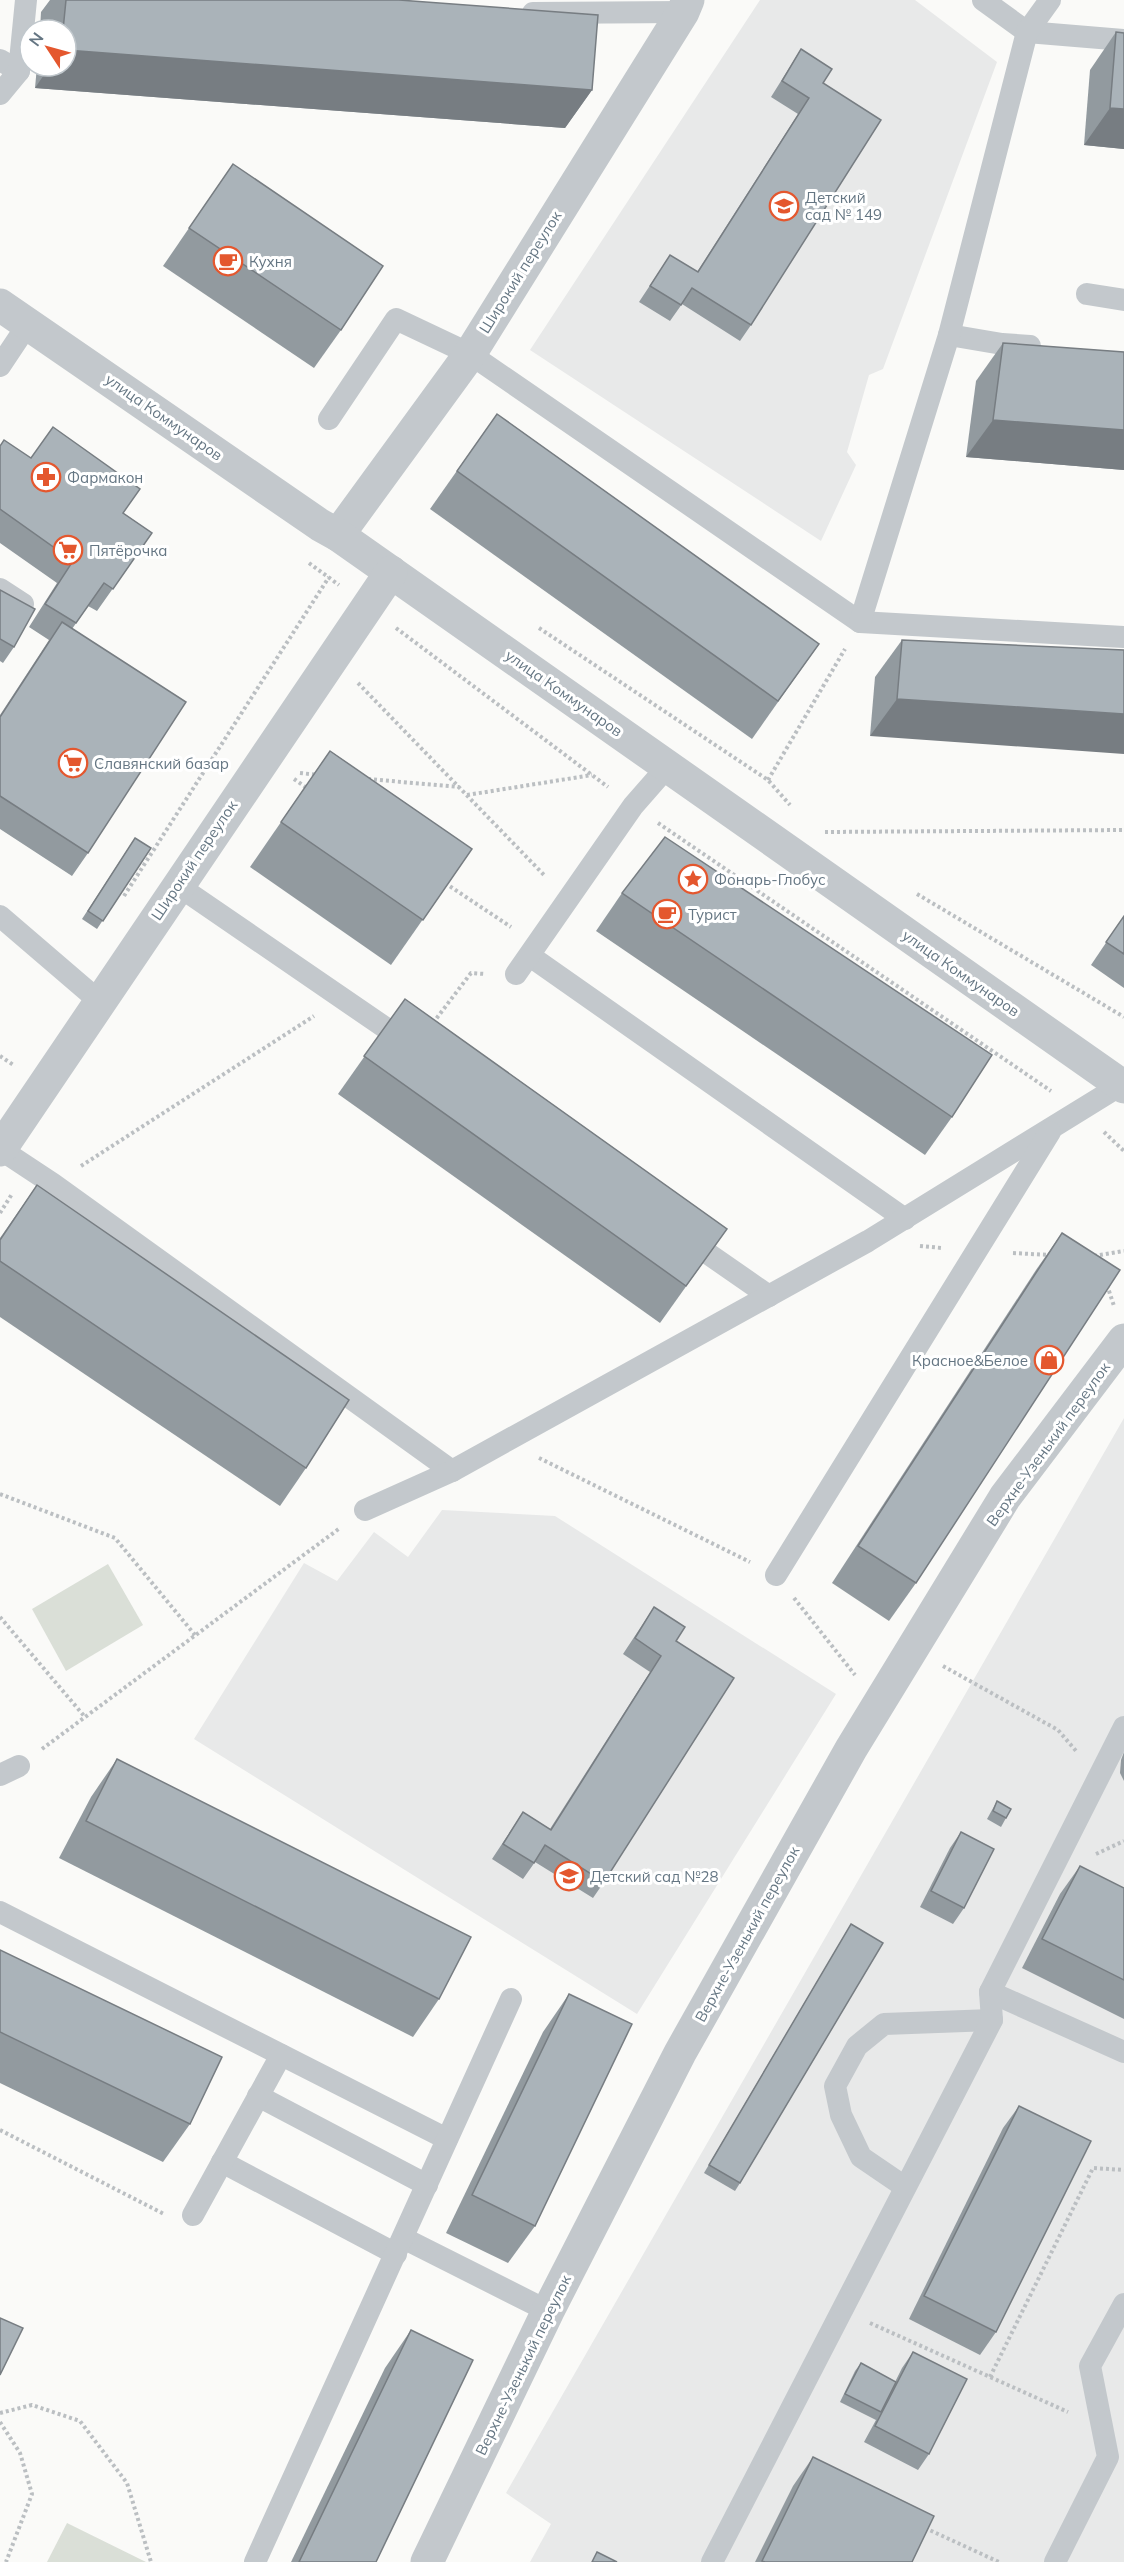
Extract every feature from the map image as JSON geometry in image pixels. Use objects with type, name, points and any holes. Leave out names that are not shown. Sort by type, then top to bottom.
[{"type":"street","name":"Широкий переулок","points":[[338,535],[470,354],[685,6]]},
{"type":"street","name":"улица Коммунаров","points":[[0,305],[320,525],[338,535],[1123,1086]]},
{"type":"street","name":"Широкий переулок","points":[[0,1150],[177,885],[391,572]]},
{"type":"street","name":"Верхне-Узенький переулок","points":[[427,2562],[548,2311],[680,2053],[878,1704],[1005,1497],[1120,1325]]},
{"type":"lane","points":[[0,94],[10,65],[26,0]]},
{"type":"lane","points":[[983,0],[1028,32],[1124,40]]},
{"type":"lane","points":[[861,622],[949,334],[1028,32],[1050,0]]},
{"type":"lane","points":[[509,13],[685,6]]},
{"type":"lane","points":[[1087,294],[1124,300]]},
{"type":"lane","points":[[329,419],[396,319],[470,354],[861,622],[1124,637]]},
{"type":"lane","points":[[0,366],[28,324]]},
{"type":"lane","points":[[949,334],[1002,344],[1046,348]]},
{"type":"lane","points":[[0,589],[23,604]]},
{"type":"lane","points":[[516,974],[633,806],[668,766]]},
{"type":"lane","points":[[177,885],[419,1050]]},
{"type":"lane","points":[[0,916],[99,1001]]},
{"type":"lane","points":[[534,951],[905,1219]]},
{"type":"lane","points":[[365,1510],[452,1471],[769,1296],[905,1219],[1080,1110],[1123,1086]]},
{"type":"lane","points":[[776,1575],[1052,1128]]},
{"type":"lane","points":[[0,1150],[53,1184],[452,1471]]},
{"type":"lane","points":[[663,1222],[769,1296]]},
{"type":"lane","points":[[712,2562],[992,2020],[990,1992],[1124,1727]]},
{"type":"lane","points":[[0,1912],[447,2139]]},
{"type":"lane","points":[[990,1992],[1124,2052]]},
{"type":"lane","points":[[255,2562],[511,1999]]},
{"type":"lane","points":[[905,2187],[861,2157],[841,2115],[835,2086],[857,2046],[884,2024],[992,2020]]},
{"type":"lane","points":[[193,2215],[281,2055]]},
{"type":"lane","points":[[258,2096],[427,2185]]},
{"type":"lane","points":[[222,2162],[399,2246],[548,2311]]},
{"type":"lane","points":[[1056,2562],[1108,2457],[1090,2366],[1124,2304]]},
{"type":"path","points":[[300,557],[633,806],[1080,1110],[1124,1151]]},
{"type":"path","points":[[123,898],[329,578]]},
{"type":"path","points":[[768,780],[861,622]]},
{"type":"path","points":[[356,681],[569,900]]},
{"type":"path","points":[[296,773],[331,776]]},
{"type":"path","points":[[467,795],[592,776]]},
{"type":"path","points":[[294,779],[313,792]]},
{"type":"path","points":[[366,779],[459,787]]},
{"type":"path","points":[[814,832],[1124,830]]},
{"type":"path","points":[[440,879],[534,951]]},
{"type":"path","points":[[914,892],[1124,1017]]},
{"type":"path","points":[[419,1050],[471,973],[516,974]]},
{"type":"path","points":[[53,1184],[342,998]]},
{"type":"path","points":[[6,1072],[18,1054]]},
{"type":"path","points":[[1104,1278],[1120,1325]]},
{"type":"path","points":[[506,1442],[776,1575],[878,1704]]},
{"type":"path","points":[[0,1494],[114,1538],[195,1635]]},
{"type":"path","points":[[9,1771],[365,1510]]},
{"type":"path","points":[[0,1617],[85,1717]]},
{"type":"path","points":[[912,1649],[1058,1730],[1099,1777]]},
{"type":"path","points":[[0,2130],[172,2218],[193,2215]]},
{"type":"path","points":[[990,2377],[1093,2168],[1124,2170]]},
{"type":"path","points":[[842,2310],[1102,2428]]},
{"type":"path","points":[[0,2413],[32,2405],[80,2421],[127,2483],[151,2562]]},
{"type":"path","points":[[0,2422],[20,2453],[32,2494],[6,2562]]},
{"type":"path","points":[[914,2523],[999,2562]]},
{"type":"shaded area","name":"Детский сад № 149","points":[[760,0],[915,0],[997,62],[883,369],[869,375],[847,452],[856,465],[821,541],[530,350]]},
{"type":"shaded area","points":[[1124,1418],[1124,2562],[530,2562],[551,2524],[506,2493]]},
{"type":"shaded area","name":"Детский сад №28","points":[[442,1510],[555,1516],[836,1694],[637,2014],[194,1739],[304,1563],[337,1581],[374,1532],[408,1557]]},
{"type":"shaded area","points":[[108,1564],[143,1625],[66,1671],[32,1609]]},
{"type":"shaded area","points":[[67,2523],[146,2562],[47,2562]]},
{"type":"building","points":[[66,0],[399,0],[598,15],[592,90],[78,51],[78,18],[64,18]]},
{"type":"building","points":[[1116,32],[1124,33],[1124,109],[1110,108]]},
{"type":"building","points":[[801,49],[832,69],[823,83],[881,120],[751,325],[692,288],[681,305],[650,286],[670,255],[698,272],[809,98],[782,81]]},
{"type":"building","points":[[233,164],[383,266],[341,330],[189,228]]},
{"type":"building","points":[[1003,343],[1124,352],[1124,430],[993,420]]},
{"type":"building","points":[[497,414],[819,644],[778,701],[457,471]]},
{"type":"building","name":"Пятёрочка","points":[[53,427],[140,489],[123,513],[152,533],[113,589],[104,583],[76,623],[45,604],[73,561],[0,509],[0,446],[4,440],[31,458]]},
{"type":"building","points":[[0,590],[35,609],[14,647],[0,639]]},
{"type":"building","name":"Славянский базар","points":[[62,622],[186,702],[88,853],[0,796],[0,717]]},
{"type":"building","points":[[902,640],[1124,650],[1124,714],[897,699]]},
{"type":"building","points":[[330,751],[472,849],[423,920],[281,822]]},
{"type":"building","points":[[665,837],[992,1055],[952,1117],[622,893]]},
{"type":"building","points":[[135,838],[151,848],[103,921],[88,911]]},
{"type":"building","points":[[1124,916],[1124,954],[1106,942]]},
{"type":"building","points":[[405,999],[727,1229],[686,1286],[364,1056]]},
{"type":"building","points":[[37,1185],[349,1400],[306,1468],[0,1261],[0,1240]]},
{"type":"building","points":[[1062,1233],[1120,1270],[916,1583],[858,1546]]},
{"type":"building","points":[[654,1607],[685,1627],[676,1641],[734,1678],[604,1882],[545,1845],[534,1863],[503,1844],[523,1812],[551,1830],[661,1656],[635,1638]]},
{"type":"building","points":[[117,1759],[471,1937],[439,1999],[86,1821]]},
{"type":"building","points":[[997,1801],[1011,1809],[1006,1818],[993,1811]]},
{"type":"building","points":[[961,1832],[994,1849],[964,1908],[931,1891]]},
{"type":"building","points":[[1080,1866],[1124,1888],[1124,1980],[1042,1939]]},
{"type":"building","points":[[851,1924],[883,1943],[740,2183],[709,2165]]},
{"type":"building","points":[[0,1950],[222,2057],[190,2124],[0,2032]]},
{"type":"building","points":[[569,1994],[632,2024],[535,2226],[472,2195]]},
{"type":"building","points":[[1019,2106],[1091,2141],[996,2332],[924,2296]]},
{"type":"building","points":[[0,2318],[23,2328],[0,2375]]},
{"type":"building","points":[[411,2330],[473,2360],[376,2562],[299,2562]]},
{"type":"building","points":[[913,2352],[967,2379],[929,2454],[875,2426]]},
{"type":"building","points":[[861,2363],[896,2382],[881,2412],[845,2394]]},
{"type":"building","points":[[813,2457],[934,2516],[912,2562],[762,2561]]},
{"type":"building","points":[[597,2552],[617,2562],[592,2562]]},
{"type":"place","name":"Детский сад № 149","points":[[784,206]]},
{"type":"place","name":"Кухня","points":[[228,261]]},
{"type":"place","name":"Фармакон","points":[[46,477]]},
{"type":"place","name":"Пятёрочка","points":[[68,550]]},
{"type":"place","name":"Славянский базар","points":[[73,763]]},
{"type":"place","name":"Фонарь-Глобус","points":[[693,879]]},
{"type":"place","name":"Турист","points":[[667,914]]},
{"type":"place","name":"Красное&Белое","points":[[1049,1360]]},
{"type":"place","name":"Детский сад №28","points":[[569,1876]]}]
